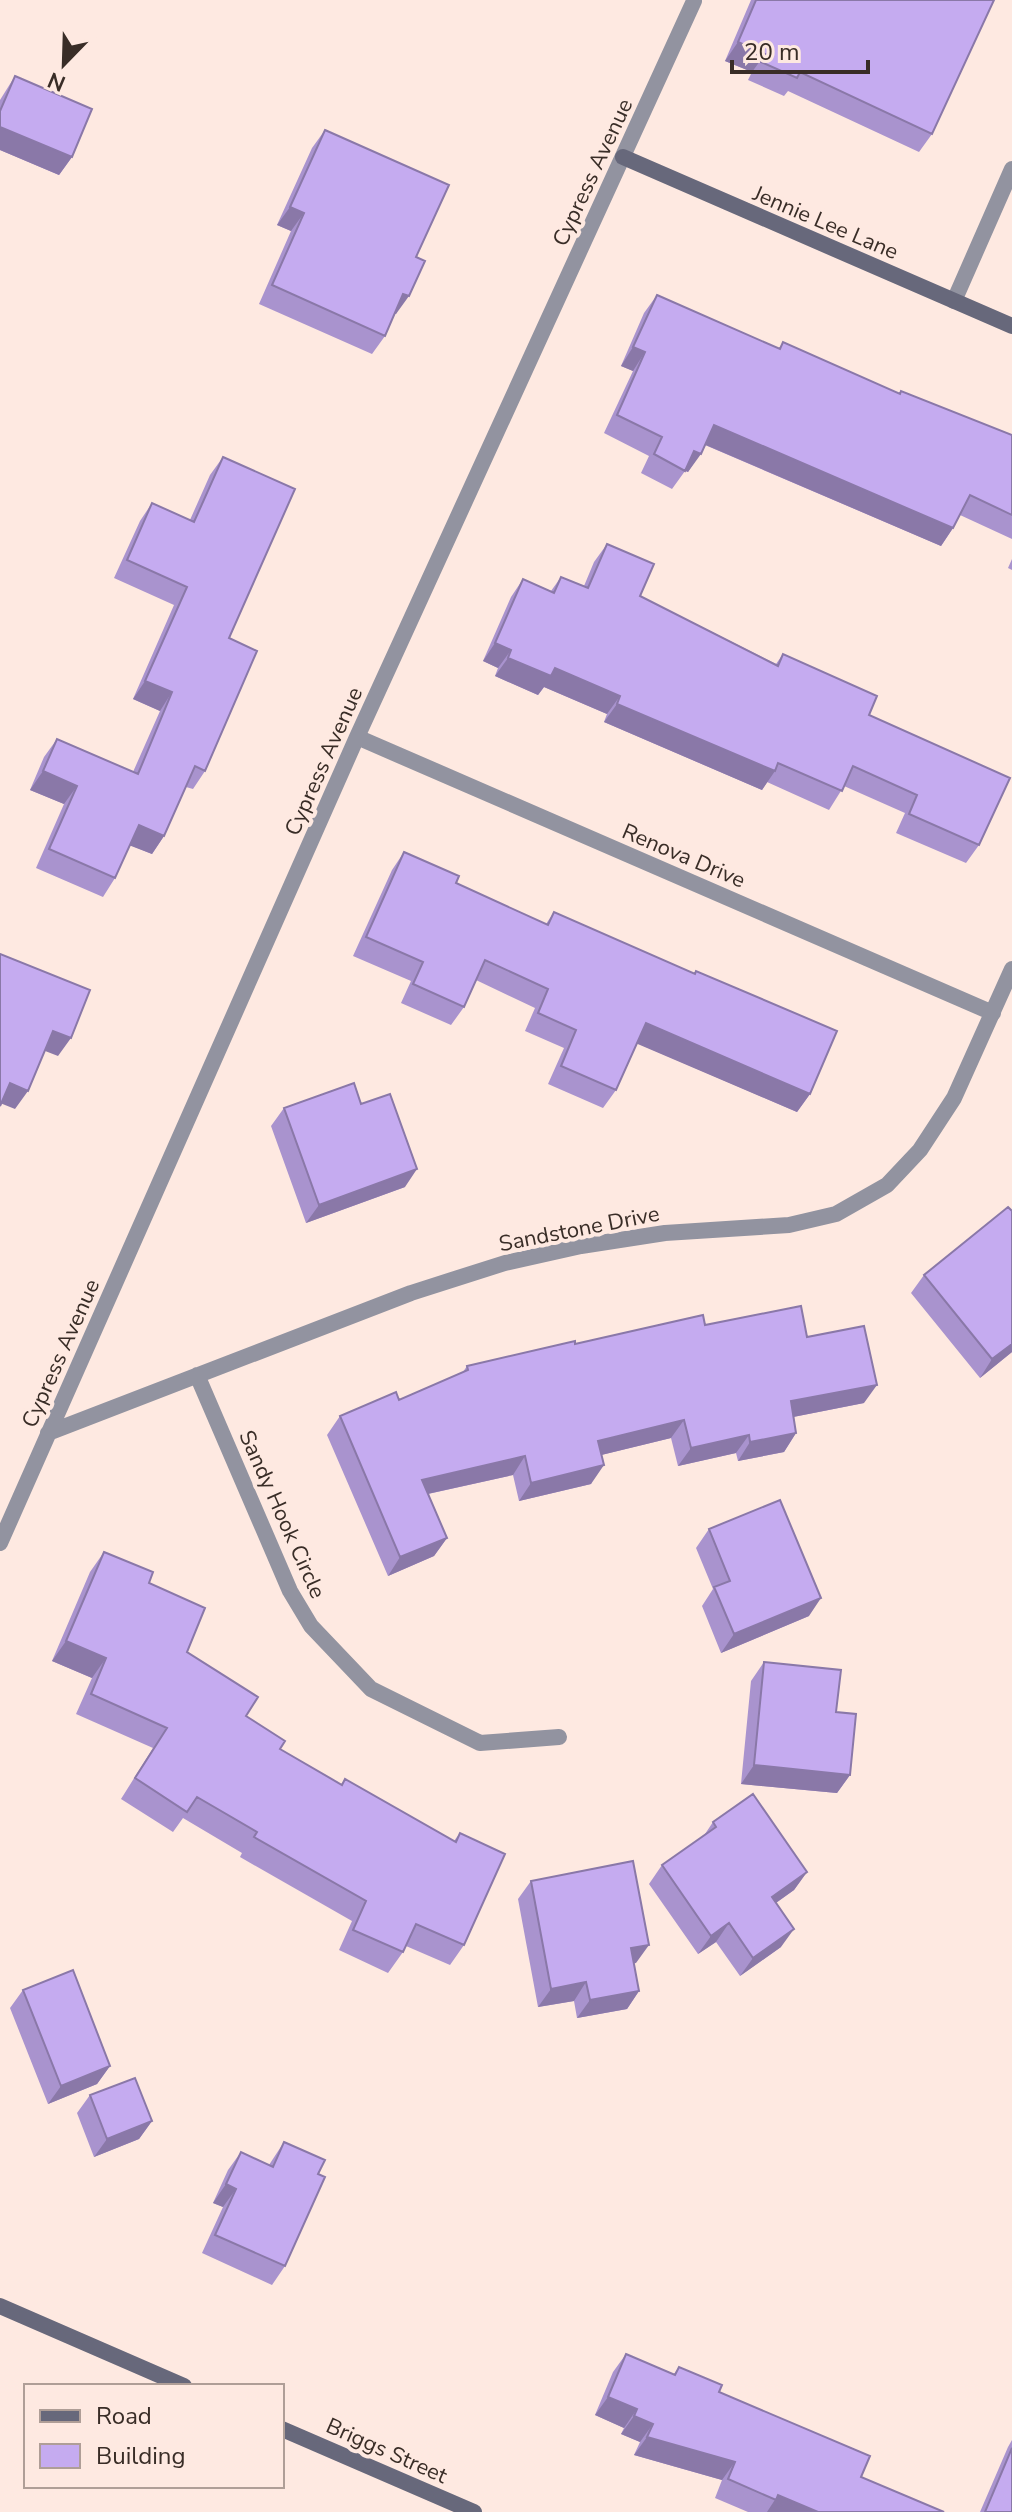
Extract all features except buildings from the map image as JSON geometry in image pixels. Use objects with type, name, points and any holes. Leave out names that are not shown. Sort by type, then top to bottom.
[{"type":"street","name":"Cypress Avenue","points":[[0,1543],[357,737],[694,1]]},
{"type":"street","name":"Jennie Lee Lane","points":[[623,157],[1012,326]]},
{"type":"street","points":[[954,301],[1012,169]]},
{"type":"street","name":"Renova Drive","points":[[357,737],[993,1013]]},
{"type":"street","name":"Sandstone Drive","points":[[48,1433],[411,1293],[505,1263],[581,1246],[665,1233],[789,1225],[836,1214],[887,1185],[920,1150],[954,1098],[1012,969]]},
{"type":"street","name":"Sandy Hook Circle","points":[[197,1375],[290,1591],[311,1626],[371,1689],[480,1743],[559,1737]]},
{"type":"street","points":[[0,2306],[179,2384]]},
{"type":"street","name":"Briggs Street","points":[[284,2430],[474,2512]]}]
